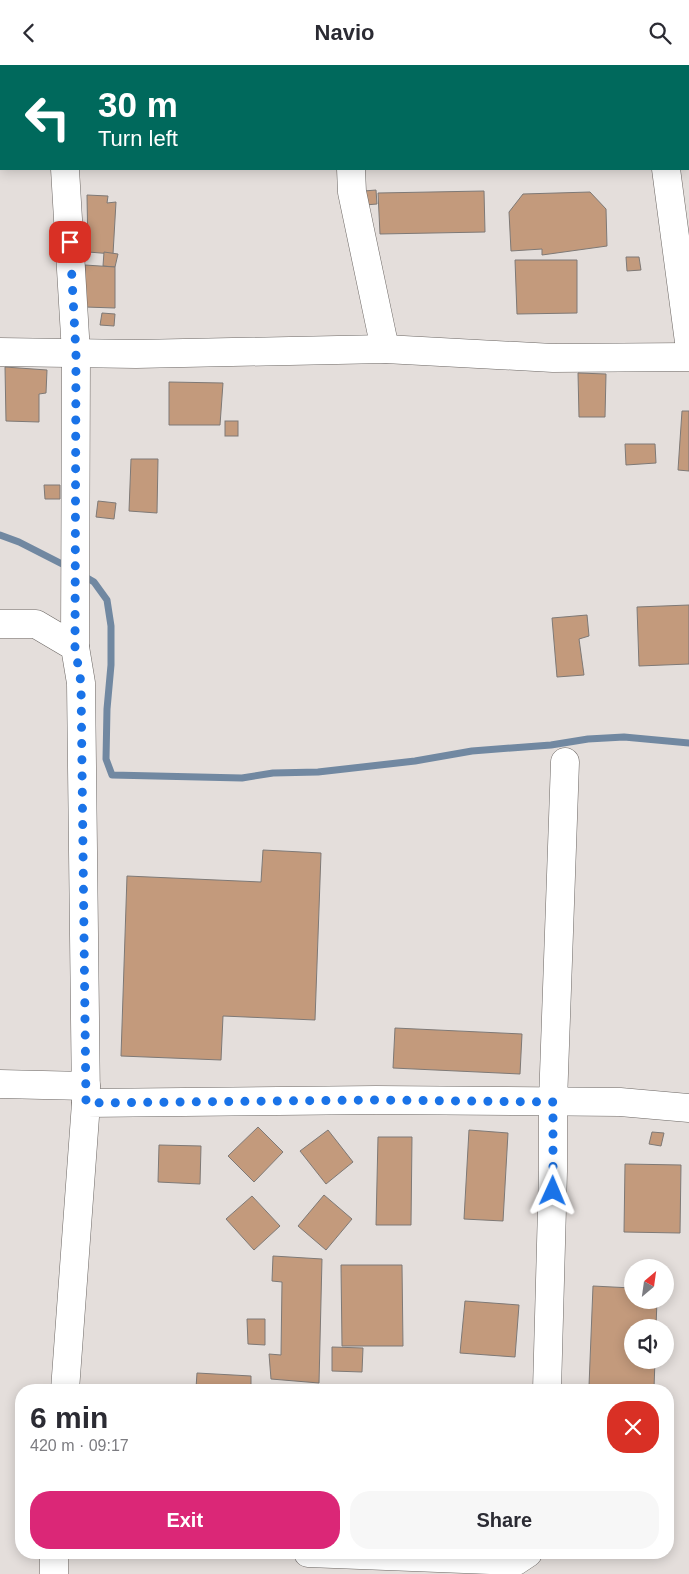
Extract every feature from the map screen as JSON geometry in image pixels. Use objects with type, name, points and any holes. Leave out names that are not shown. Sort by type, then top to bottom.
[{"type":"street","points":[[65,170],[76,353],[75,647],[81,683],[86,1095],[65,1384]]},
{"type":"street","points":[[351,170],[352,192],[385,349]]},
{"type":"street","points":[[666,170],[674,217],[689,342]]},
{"type":"street","points":[[0,352],[136,354],[385,349],[553,358],[689,357]]},
{"type":"street","points":[[0,624],[36,624],[75,647]]},
{"type":"street","points":[[547,1384],[553,1102],[565,762]]},
{"type":"street","points":[[0,1083],[86,1095],[553,1102],[620,1101],[689,1108]]},
{"type":"street","points":[[54,1559],[54,1574]]},
{"type":"street","points":[[464,1559],[516,1561],[519,1559]]},
{"type":"building","points":[[376,190],[377,204],[365,205],[364,191]]},
{"type":"building","points":[[484,191],[485,232],[380,234],[378,193]]},
{"type":"building","points":[[590,192],[606,209],[607,246],[542,255],[542,249],[511,251],[509,212],[523,194]]},
{"type":"building","points":[[87,195],[108,196],[107,203],[116,202],[113,254],[88,252]]},
{"type":"building","points":[[104,252],[118,254],[115,267],[103,266]]},
{"type":"building","points":[[626,257],[639,257],[641,270],[627,271]]},
{"type":"building","points":[[515,260],[577,260],[577,313],[517,314]]},
{"type":"building","points":[[85,265],[115,267],[115,308],[85,307]]},
{"type":"building","points":[[102,313],[115,314],[114,326],[100,325]]},
{"type":"building","points":[[5,367],[47,370],[46,393],[39,394],[39,422],[6,421]]},
{"type":"building","points":[[578,373],[606,374],[605,417],[579,417]]},
{"type":"building","points":[[169,382],[223,383],[220,425],[169,425]]},
{"type":"building","points":[[682,411],[689,411],[689,471],[678,470]]},
{"type":"building","points":[[225,421],[238,421],[238,436],[225,436]]},
{"type":"building","points":[[625,444],[655,444],[656,463],[626,465]]},
{"type":"building","points":[[131,459],[158,459],[157,513],[129,511]]},
{"type":"building","points":[[44,485],[60,485],[60,499],[45,499]]},
{"type":"building","points":[[98,501],[116,503],[114,519],[96,517]]},
{"type":"building","points":[[689,605],[689,664],[639,666],[637,607]]},
{"type":"building","points":[[587,615],[589,636],[579,639],[584,675],[557,677],[552,618]]},
{"type":"building","points":[[263,850],[321,853],[315,1020],[223,1016],[221,1060],[121,1056],[127,876],[261,882]]},
{"type":"building","points":[[395,1028],[522,1034],[520,1074],[393,1068]]},
{"type":"building","points":[[258,1127],[283,1152],[254,1182],[228,1156]]},
{"type":"building","points":[[328,1130],[353,1162],[326,1184],[300,1151]]},
{"type":"building","points":[[469,1130],[508,1133],[503,1221],[464,1219]]},
{"type":"building","points":[[652,1132],[664,1133],[661,1146],[649,1144]]},
{"type":"building","points":[[378,1137],[412,1137],[411,1225],[376,1225]]},
{"type":"building","points":[[159,1145],[201,1146],[200,1184],[158,1182]]},
{"type":"building","points":[[625,1164],[681,1165],[680,1233],[624,1232]]},
{"type":"building","points":[[324,1195],[352,1219],[326,1250],[298,1226]]},
{"type":"building","points":[[252,1196],[280,1226],[254,1250],[226,1219]]},
{"type":"building","points":[[273,1256],[322,1259],[319,1383],[271,1379],[269,1354],[281,1355],[282,1282],[272,1281]]},
{"type":"building","points":[[341,1265],[402,1265],[403,1346],[342,1346]]},
{"type":"building","points":[[593,1286],[624,1288],[624,1309],[657,1309],[656,1319],[624,1319],[624,1369],[655,1369],[654,1384],[589,1384]]},
{"type":"building","points":[[465,1301],[519,1305],[515,1357],[460,1353]]},
{"type":"building","points":[[247,1319],[265,1319],[265,1345],[248,1344]]},
{"type":"building","points":[[332,1347],[363,1348],[362,1372],[332,1371]]},
{"type":"building","points":[[197,1373],[251,1376],[251,1384],[196,1384]]},
{"type":"waterway","points":[[0,535],[19,542],[68,567]]},
{"type":"waterway","points":[[82,575],[94,582],[107,600],[111,626],[106,759],[112,775],[242,778],[273,773],[318,772],[415,761],[472,751],[551,745],[588,739],[624,737],[689,743]]},
{"type":"route","points":[[70,242],[76,353],[75,647],[81,683],[86,1103],[376,1100],[553,1102],[553,1191]]}]
